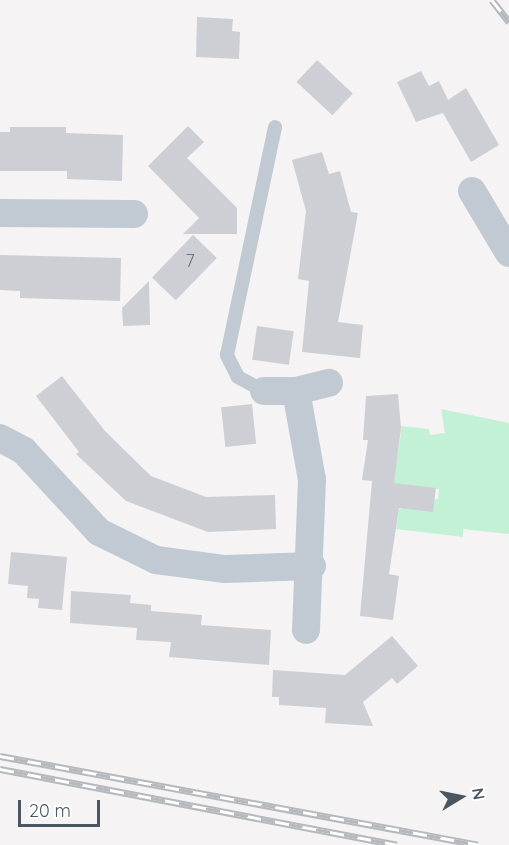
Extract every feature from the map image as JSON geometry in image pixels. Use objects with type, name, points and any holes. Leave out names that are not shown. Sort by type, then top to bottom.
[{"type":"street","points":[[472,191],[509,253]]},
{"type":"street","points":[[0,213],[134,214]]},
{"type":"street","points":[[264,391],[296,391],[329,383]]},
{"type":"street","points":[[296,391],[312,480],[312,566],[306,630]]},
{"type":"street","points":[[0,438],[24,451],[99,532],[156,560],[225,570],[312,566]]},
{"type":"lane","points":[[264,391],[238,377],[227,355],[275,127]]},
{"type":"green space","points":[[441,409],[509,423],[509,534],[463,529],[463,537],[396,529],[399,509],[438,499],[439,489],[393,484],[401,433],[391,425],[429,429],[430,435],[445,433]]},
{"type":"building","points":[[197,17],[233,19],[232,31],[240,32],[239,59],[196,57]]},
{"type":"building","points":[[317,60],[353,93],[332,115],[297,82]]},
{"type":"building","points":[[421,71],[429,86],[439,81],[448,100],[466,88],[499,145],[471,162],[443,113],[416,122],[397,82]]},
{"type":"building","points":[[188,126],[204,142],[187,158],[237,208],[237,234],[183,234],[199,218],[148,166]]},
{"type":"building","points":[[10,127],[66,127],[66,133],[123,135],[122,181],[67,179],[67,171],[0,171],[0,132],[10,132]]},
{"type":"building","points":[[322,152],[329,174],[340,171],[351,212],[358,213],[338,322],[363,325],[360,358],[302,352],[309,281],[298,279],[306,211],[292,160]]},
{"type":"building","points":[[193,235],[217,258],[176,300],[152,277]]},
{"type":"building","points":[[0,255],[121,258],[120,301],[20,298],[20,291],[0,290]]},
{"type":"building","points":[[149,281],[150,325],[123,326],[122,308]]},
{"type":"building","points":[[257,326],[294,331],[289,365],[252,360]]},
{"type":"building","points":[[62,376],[105,431],[151,476],[206,497],[275,495],[276,529],[208,532],[126,501],[76,454],[79,452],[36,396]]},
{"type":"building","points":[[398,394],[401,428],[394,483],[436,488],[433,512],[399,508],[389,574],[399,576],[393,620],[360,616],[372,481],[362,480],[368,440],[363,440],[366,396]]},
{"type":"building","points":[[252,404],[256,444],[225,447],[221,407]]},
{"type":"building","points":[[11,552],[67,557],[62,610],[38,608],[39,599],[27,598],[28,586],[8,584]]},
{"type":"building","points":[[71,591],[131,595],[130,603],[151,605],[151,611],[202,615],[201,625],[271,630],[269,665],[169,657],[171,642],[136,640],[137,628],[70,623]]},
{"type":"building","points":[[392,636],[418,666],[397,684],[392,678],[363,702],[373,726],[325,723],[326,708],[279,705],[279,697],[272,697],[273,670],[345,675]]},
{"type":"railway","points":[[492,0],[509,22]]},
{"type":"railway","points":[[0,756],[478,845]]},
{"type":"railway","points":[[0,769],[397,845]]}]
